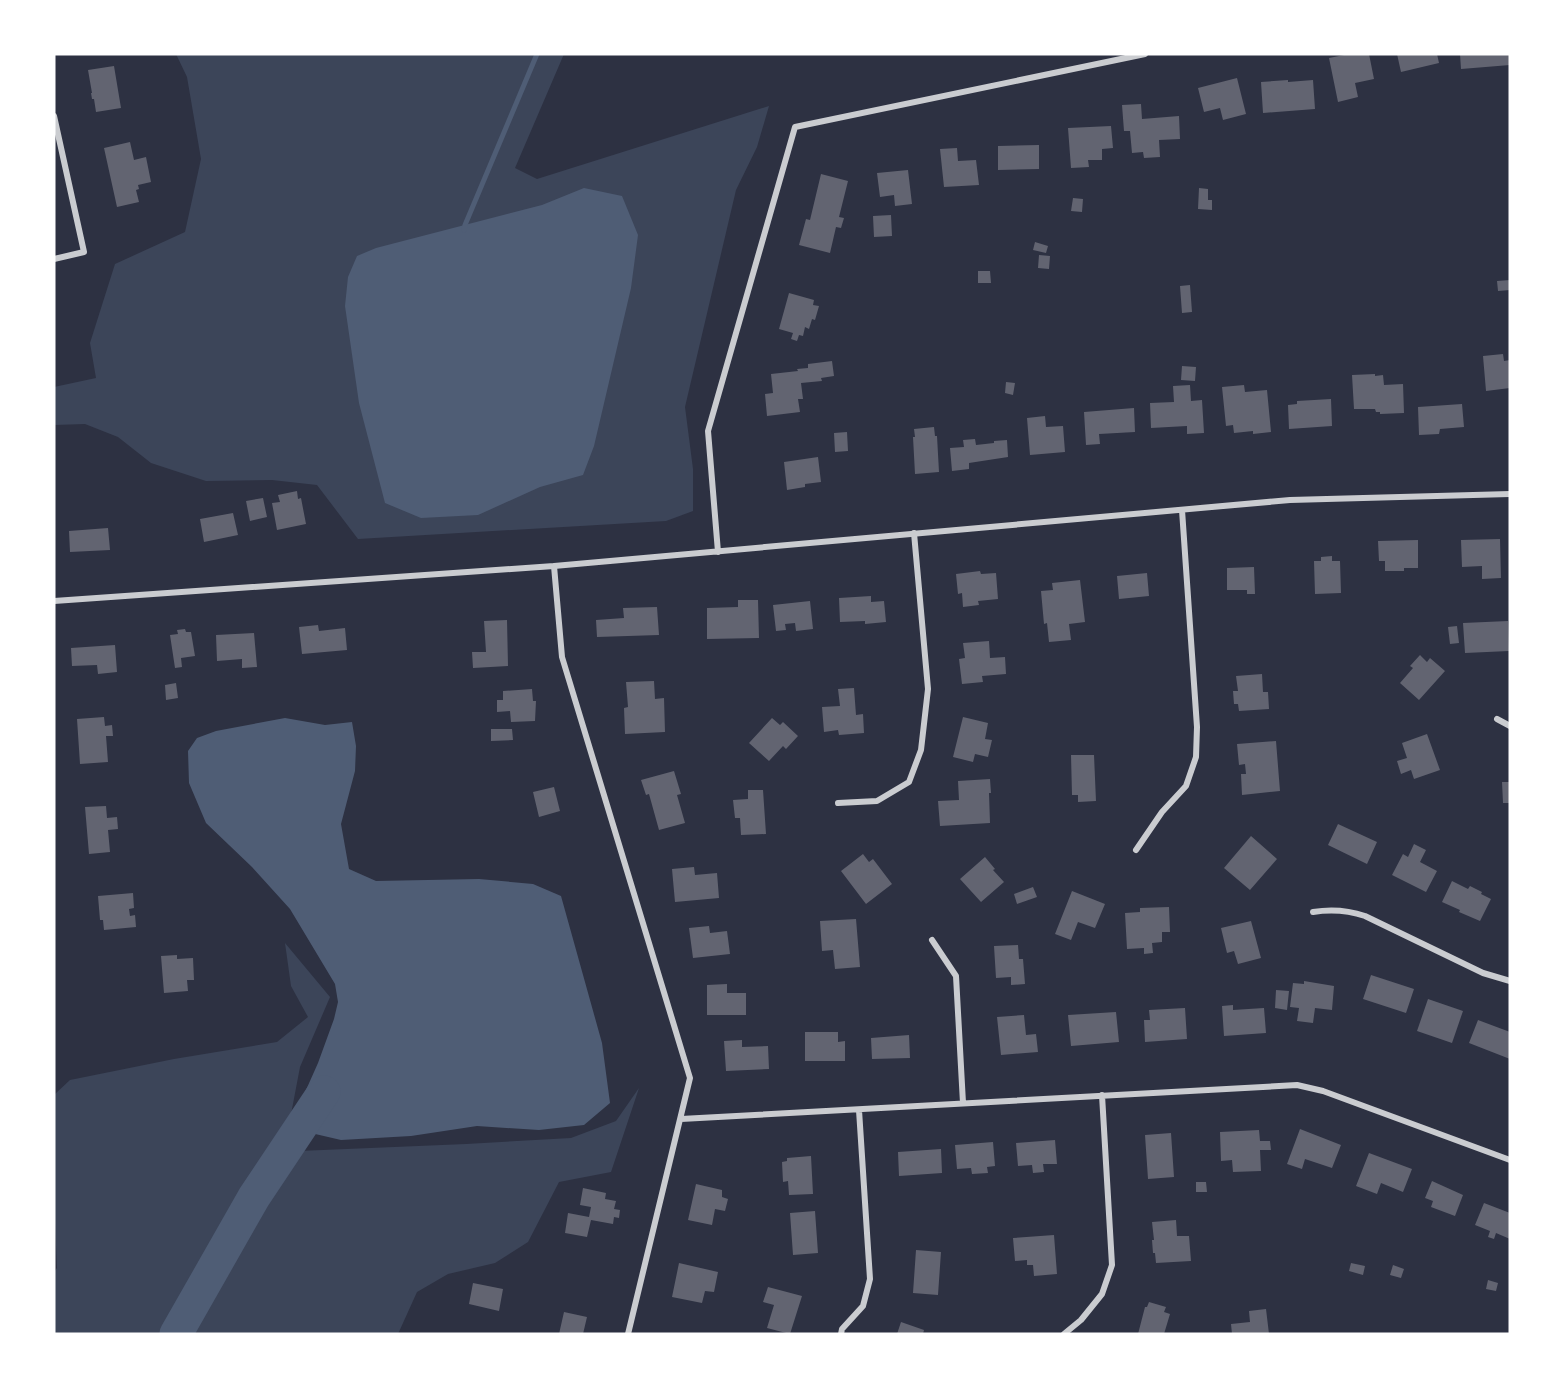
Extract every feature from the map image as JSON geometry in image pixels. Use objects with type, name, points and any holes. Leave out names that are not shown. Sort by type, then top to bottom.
[{"type":"street","points":[[718,552],[708,431],[795,127],[1144,54]]},
{"type":"street","points":[[54,116],[84,252],[54,259]]},
{"type":"street","points":[[54,601],[554,566],[1290,500],[1510,494]]},
{"type":"street","points":[[1136,850],[1162,812],[1186,786],[1196,757],[1197,726],[1182,510]]},
{"type":"street","points":[[838,803],[877,801],[909,782],[921,750],[928,689],[914,533]]},
{"type":"street","points":[[554,566],[562,657],[690,1078],[628,1334]]},
{"type":"street","points":[[1497,719],[1510,726]]},
{"type":"street","points":[[1313,912],[1336,910],[1365,916],[1483,973],[1510,981]]},
{"type":"street","points":[[932,940],[956,976],[963,1103]]},
{"type":"street","points":[[681,1119],[1297,1085],[1323,1090],[1510,1160]]},
{"type":"street","points":[[1064,1334],[1081,1320],[1102,1294],[1112,1265],[1102,1095]]},
{"type":"street","points":[[841,1334],[842,1329],[863,1306],[870,1279],[859,1110]]},
{"type":"shaded area","points":[[176,54],[564,54],[515,168],[537,179],[769,106],[757,147],[736,190],[685,407],[693,469],[693,511],[666,521],[358,539],[317,485],[272,480],[206,481],[151,463],[118,437],[85,424],[54,425],[54,387],[96,378],[90,343],[115,264],[185,232],[201,159],[187,77]]},
{"type":"shaded area","points":[[584,188],[622,196],[638,235],[631,288],[594,446],[583,475],[540,487],[478,515],[421,518],[385,503],[359,403],[345,306],[348,277],[357,256],[376,248],[542,205]]},
{"type":"shaded area","points":[[285,718],[325,725],[352,722],[356,746],[355,771],[341,824],[349,869],[376,881],[479,879],[533,884],[561,896],[602,1043],[610,1103],[584,1125],[539,1130],[477,1126],[411,1136],[341,1140],[298,1130],[298,1108],[334,1019],[338,1002],[335,984],[290,909],[252,867],[206,823],[189,783],[188,751],[197,738],[216,731]]},
{"type":"shaded area","points":[[285,943],[330,997],[300,1067],[288,1130],[278,1145],[299,1151],[571,1138],[616,1121],[639,1088],[611,1172],[559,1182],[528,1242],[495,1263],[448,1274],[417,1292],[398,1334],[54,1334],[54,1272],[57,1268],[54,1201],[54,1095],[70,1080],[174,1059],[277,1042],[308,1017],[291,986]]},
{"type":"building","points":[[1349,54],[1369,54],[1374,79],[1355,83],[1358,97],[1338,102],[1329,58]]},
{"type":"building","points":[[1397,54],[1437,54],[1439,63],[1401,72]]},
{"type":"building","points":[[1460,54],[1510,54],[1510,65],[1461,69]]},
{"type":"building","points":[[114,66],[121,108],[96,112],[88,70]]},
{"type":"building","points":[[1237,78],[1246,114],[1223,120],[1220,108],[1204,112],[1198,88]]},
{"type":"building","points":[[1288,80],[1288,82],[1313,80],[1315,109],[1263,113],[1261,82]]},
{"type":"building","points":[[1141,104],[1142,119],[1179,116],[1180,139],[1159,140],[1160,157],[1144,158],[1143,152],[1132,153],[1130,131],[1124,131],[1122,105]]},
{"type":"building","points":[[1111,126],[1113,148],[1102,149],[1102,160],[1088,160],[1089,167],[1071,168],[1068,128]]},
{"type":"building","points":[[130,142],[134,160],[146,157],[151,182],[138,185],[139,189],[136,190],[139,202],[117,207],[104,148]]},
{"type":"building","points":[[1039,145],[1039,169],[998,170],[998,146]]},
{"type":"building","points":[[957,148],[958,161],[976,160],[979,185],[944,187],[940,149]]},
{"type":"building","points":[[908,170],[912,204],[895,206],[894,195],[880,197],[877,173]]},
{"type":"building","points":[[821,174],[848,181],[839,217],[844,218],[841,228],[836,227],[830,253],[799,245],[806,219],[810,220]]},
{"type":"building","points":[[1199,188],[1208,189],[1208,200],[1212,200],[1212,210],[1198,209]]},
{"type":"building","points":[[1073,198],[1083,199],[1082,212],[1071,211]]},
{"type":"building","points":[[891,215],[892,236],[874,237],[873,216]]},
{"type":"building","points":[[1035,242],[1048,246],[1046,253],[1033,250]]},
{"type":"building","points":[[1039,255],[1050,256],[1049,269],[1038,268]]},
{"type":"building","points":[[978,271],[990,271],[991,283],[978,283]]},
{"type":"building","points":[[1510,280],[1510,290],[1498,291],[1497,281]]},
{"type":"building","points":[[1190,285],[1192,312],[1182,313],[1180,286]]},
{"type":"building","points":[[789,293],[814,300],[813,305],[819,306],[815,320],[812,319],[809,329],[805,327],[803,336],[799,335],[797,341],[791,339],[793,333],[779,329]]},
{"type":"building","points":[[1503,354],[1504,361],[1510,360],[1510,388],[1486,391],[1483,356]]},
{"type":"building","points":[[832,361],[834,376],[821,378],[822,381],[801,383],[803,399],[798,399],[800,412],[767,416],[765,394],[773,393],[771,374],[798,371],[797,369],[808,368],[808,364]]},
{"type":"building","points":[[1182,366],[1196,367],[1195,381],[1181,380]]},
{"type":"building","points":[[1375,374],[1375,376],[1383,375],[1384,385],[1403,384],[1404,413],[1380,414],[1375,409],[1354,409],[1352,375]]},
{"type":"building","points":[[1006,382],[1015,383],[1013,395],[1005,393]]},
{"type":"building","points":[[1190,385],[1191,401],[1202,400],[1204,433],[1187,434],[1187,426],[1151,428],[1150,403],[1174,402],[1173,386]]},
{"type":"building","points":[[1244,385],[1245,392],[1267,390],[1271,432],[1234,433],[1233,425],[1226,426],[1222,387]]},
{"type":"building","points":[[1331,399],[1332,426],[1289,429],[1288,405],[1297,404],[1297,401]]},
{"type":"building","points":[[1462,404],[1464,427],[1440,429],[1439,434],[1419,435],[1418,407]]},
{"type":"building","points":[[1134,408],[1135,432],[1099,434],[1100,444],[1086,445],[1084,412]]},
{"type":"building","points":[[1045,416],[1046,427],[1063,426],[1065,452],[1030,455],[1027,418]]},
{"type":"building","points":[[934,427],[935,436],[937,436],[939,472],[915,474],[914,429]]},
{"type":"building","points":[[847,432],[848,451],[835,452],[834,433]]},
{"type":"building","points":[[975,439],[976,445],[1007,440],[1008,457],[969,463],[969,469],[952,471],[950,448],[964,447],[963,440]]},
{"type":"building","points":[[818,457],[821,482],[787,490],[784,462]]},
{"type":"building","points":[[297,491],[298,499],[301,498],[306,524],[277,530],[272,503],[280,502],[278,495]]},
{"type":"building","points":[[263,498],[267,517],[250,521],[246,501]]},
{"type":"building","points":[[233,513],[238,535],[204,542],[200,519]]},
{"type":"building","points":[[108,528],[110,550],[70,552],[69,531]]},
{"type":"building","points":[[1500,539],[1501,578],[1482,579],[1482,566],[1462,567],[1461,540]]},
{"type":"building","points":[[1418,540],[1418,568],[1385,571],[1385,561],[1379,561],[1378,541]]},
{"type":"building","points":[[1332,556],[1332,561],[1340,561],[1341,593],[1315,594],[1314,561],[1321,561],[1321,557]]},
{"type":"building","points":[[1254,567],[1255,594],[1247,594],[1247,590],[1227,590],[1227,568]]},
{"type":"building","points":[[980,571],[981,574],[996,573],[998,599],[978,601],[979,605],[963,607],[962,593],[958,594],[956,574]]},
{"type":"building","points":[[1147,573],[1149,596],[1119,599],[1117,576]]},
{"type":"building","points":[[1080,580],[1085,622],[1069,624],[1071,640],[1049,642],[1047,623],[1044,624],[1041,591],[1053,590],[1052,583]]},
{"type":"building","points":[[871,596],[871,602],[884,601],[886,622],[865,624],[865,621],[840,622],[839,598]]},
{"type":"building","points":[[738,600],[758,600],[759,638],[707,639],[707,608],[738,607]]},
{"type":"building","points":[[810,601],[813,629],[796,631],[795,623],[785,624],[786,630],[776,631],[773,605]]},
{"type":"building","points":[[657,607],[659,635],[597,637],[596,620],[624,618],[623,608]]},
{"type":"building","points":[[507,620],[508,666],[473,668],[472,652],[486,652],[484,621]]},
{"type":"building","points":[[1508,621],[1509,651],[1465,653],[1463,623]]},
{"type":"building","points":[[318,625],[319,631],[345,628],[347,650],[302,654],[299,627]]},
{"type":"building","points":[[1457,626],[1459,643],[1450,644],[1448,627]]},
{"type":"building","points":[[185,629],[186,632],[191,632],[195,656],[181,658],[182,667],[175,668],[170,635],[178,634],[177,630]]},
{"type":"building","points":[[254,633],[257,667],[242,668],[242,659],[217,661],[216,635]]},
{"type":"building","points":[[989,641],[990,658],[1005,657],[1006,674],[982,676],[983,682],[962,684],[959,659],[965,658],[963,643]]},
{"type":"building","points":[[115,645],[117,672],[98,674],[97,665],[72,666],[71,648]]},
{"type":"building","points":[[1420,655],[1427,662],[1430,658],[1445,671],[1419,700],[1400,683],[1413,668],[1410,666]]},
{"type":"building","points":[[1262,674],[1263,692],[1268,692],[1269,709],[1239,711],[1238,704],[1234,704],[1233,691],[1238,691],[1236,676]]},
{"type":"building","points":[[654,681],[655,699],[664,698],[665,732],[625,734],[624,708],[628,707],[626,682]]},
{"type":"building","points":[[176,683],[178,698],[166,700],[165,685]]},
{"type":"building","points":[[854,688],[856,715],[863,714],[864,733],[839,735],[838,730],[824,732],[822,707],[840,706],[838,689]]},
{"type":"building","points":[[532,689],[533,701],[536,701],[535,721],[511,722],[510,711],[497,712],[497,700],[503,700],[503,691]]},
{"type":"building","points":[[104,717],[105,726],[112,725],[113,736],[106,736],[108,762],[80,764],[77,719]]},
{"type":"building","points":[[963,717],[988,723],[985,739],[992,740],[988,757],[975,754],[973,762],[953,757]]},
{"type":"building","points":[[772,718],[780,725],[783,722],[798,736],[786,749],[783,746],[769,761],[749,743]]},
{"type":"building","points":[[491,729],[512,729],[513,740],[491,741]]},
{"type":"building","points":[[1427,734],[1440,770],[1414,779],[1411,770],[1401,774],[1397,761],[1407,758],[1402,743]]},
{"type":"building","points":[[1276,741],[1280,791],[1242,795],[1241,774],[1246,774],[1245,764],[1239,765],[1237,744]]},
{"type":"building","points":[[1071,755],[1094,755],[1096,801],[1078,802],[1078,795],[1072,795]]},
{"type":"building","points":[[674,771],[681,794],[677,795],[685,823],[659,830],[649,794],[646,795],[641,780]]},
{"type":"building","points":[[990,779],[990,823],[940,826],[938,801],[959,800],[958,781]]},
{"type":"building","points":[[1502,782],[1510,782],[1510,803],[1503,803]]},
{"type":"building","points":[[554,787],[560,811],[539,817],[533,792]]},
{"type":"building","points":[[748,790],[763,790],[766,834],[741,835],[740,818],[735,818],[733,800],[748,799]]},
{"type":"building","points":[[106,806],[107,818],[117,817],[118,829],[108,830],[110,852],[89,854],[85,807]]},
{"type":"building","points":[[1338,824],[1377,842],[1367,864],[1328,845]]},
{"type":"building","points":[[1251,836],[1277,859],[1250,890],[1224,868]]},
{"type":"building","points":[[1414,844],[1426,850],[1420,862],[1437,871],[1426,892],[1392,875],[1403,854],[1408,857]]},
{"type":"building","points":[[863,854],[869,862],[873,859],[892,884],[866,904],[841,871]]},
{"type":"building","points":[[985,857],[1004,882],[981,902],[960,879]]},
{"type":"building","points":[[694,867],[695,875],[717,873],[719,898],[675,902],[672,869]]},
{"type":"building","points":[[1452,881],[1468,889],[1470,886],[1491,899],[1480,921],[1442,902]]},
{"type":"building","points":[[1033,887],[1037,897],[1017,904],[1014,894]]},
{"type":"building","points":[[1072,891],[1105,904],[1095,928],[1078,922],[1071,940],[1055,934]]},
{"type":"building","points":[[133,893],[134,908],[129,909],[130,916],[135,915],[136,927],[104,930],[103,920],[100,920],[98,896]]},
{"type":"building","points":[[1169,907],[1170,932],[1162,932],[1162,942],[1152,943],[1153,953],[1144,954],[1144,948],[1127,949],[1125,913],[1140,912],[1140,908]]},
{"type":"building","points":[[856,919],[860,967],[835,969],[833,950],[822,951],[820,921]]},
{"type":"building","points":[[1251,921],[1261,958],[1238,964],[1234,951],[1227,953],[1221,928]]},
{"type":"building","points":[[709,926],[710,933],[727,931],[730,954],[693,958],[689,928]]},
{"type":"building","points":[[1018,945],[1019,959],[1023,959],[1025,984],[1011,985],[1011,977],[996,978],[994,946]]},
{"type":"building","points":[[177,955],[177,959],[193,958],[194,980],[187,980],[188,991],[164,993],[161,956]]},
{"type":"building","points":[[1371,975],[1414,989],[1406,1013],[1363,999]]},
{"type":"building","points":[[1304,981],[1334,986],[1332,1010],[1315,1008],[1313,1023],[1297,1021],[1299,1008],[1290,1007],[1293,983],[1304,984]]},
{"type":"building","points":[[727,984],[727,993],[746,993],[746,1015],[707,1015],[707,985]]},
{"type":"building","points":[[1276,990],[1289,991],[1287,1010],[1275,1008]]},
{"type":"building","points":[[1428,999],[1463,1011],[1452,1043],[1417,1031]]},
{"type":"building","points":[[1233,1005],[1233,1010],[1264,1008],[1266,1033],[1224,1036],[1222,1006]]},
{"type":"building","points":[[1185,1008],[1187,1039],[1145,1042],[1144,1020],[1150,1020],[1149,1010]]},
{"type":"building","points":[[1116,1012],[1119,1042],[1071,1046],[1068,1015]]},
{"type":"building","points":[[1024,1015],[1026,1035],[1036,1034],[1038,1052],[1001,1055],[997,1017]]},
{"type":"building","points":[[1478,1020],[1510,1032],[1510,1059],[1469,1043]]},
{"type":"building","points":[[805,1032],[838,1032],[838,1042],[845,1041],[845,1061],[805,1061]]},
{"type":"building","points":[[909,1035],[910,1058],[872,1059],[871,1038]]},
{"type":"building","points":[[742,1040],[742,1047],[768,1046],[769,1069],[726,1071],[724,1041]]},
{"type":"building","points":[[1300,1129],[1341,1145],[1332,1168],[1305,1159],[1302,1169],[1287,1164]]},
{"type":"building","points":[[1259,1130],[1260,1141],[1270,1141],[1271,1150],[1260,1150],[1261,1171],[1233,1172],[1232,1160],[1221,1161],[1220,1132]]},
{"type":"building","points":[[1171,1133],[1174,1177],[1148,1179],[1145,1135]]},
{"type":"building","points":[[1055,1140],[1057,1164],[1043,1164],[1044,1172],[1033,1173],[1032,1165],[1018,1166],[1016,1143]]},
{"type":"building","points":[[993,1142],[995,1166],[987,1167],[988,1173],[972,1174],[971,1168],[957,1169],[955,1145]]},
{"type":"building","points":[[941,1149],[942,1173],[899,1176],[898,1152]]},
{"type":"building","points":[[1369,1153],[1412,1169],[1403,1192],[1381,1183],[1377,1194],[1356,1186]]},
{"type":"building","points":[[811,1156],[813,1194],[789,1195],[788,1181],[783,1182],[782,1162],[787,1161],[787,1158]]},
{"type":"building","points":[[1432,1181],[1463,1195],[1455,1216],[1431,1207],[1433,1201],[1425,1198]]},
{"type":"building","points":[[1196,1182],[1206,1182],[1207,1192],[1196,1192]]},
{"type":"building","points":[[696,1184],[722,1190],[722,1197],[728,1199],[725,1211],[715,1209],[712,1225],[688,1220]]},
{"type":"building","points":[[583,1188],[606,1193],[605,1199],[616,1201],[614,1209],[620,1210],[619,1218],[614,1217],[613,1224],[591,1220],[587,1237],[565,1233],[568,1213],[589,1217],[591,1207],[580,1205]]},
{"type":"building","points":[[1484,1203],[1510,1213],[1510,1239],[1496,1233],[1494,1239],[1488,1237],[1490,1231],[1475,1225]]},
{"type":"building","points":[[815,1211],[818,1253],[793,1255],[790,1213]]},
{"type":"building","points":[[1176,1220],[1177,1236],[1189,1236],[1191,1261],[1156,1263],[1155,1253],[1153,1253],[1152,1222]]},
{"type":"building","points":[[1054,1235],[1057,1274],[1034,1276],[1033,1265],[1027,1265],[1027,1260],[1015,1261],[1013,1238]]},
{"type":"building","points":[[916,1250],[941,1252],[938,1295],[913,1293]]},
{"type":"building","points":[[679,1263],[718,1272],[714,1292],[705,1291],[702,1303],[672,1297]]},
{"type":"building","points":[[1351,1263],[1365,1266],[1363,1275],[1349,1271]]},
{"type":"building","points":[[1393,1265],[1404,1269],[1401,1278],[1390,1275]]},
{"type":"building","points":[[1488,1280],[1498,1283],[1496,1291],[1486,1289]]},
{"type":"building","points":[[473,1283],[503,1289],[499,1311],[469,1304]]},
{"type":"building","points":[[768,1287],[802,1296],[790,1334],[767,1328],[774,1305],[763,1302]]},
{"type":"building","points":[[1149,1302],[1166,1307],[1164,1312],[1170,1314],[1164,1334],[1138,1334],[1145,1307]]},
{"type":"building","points":[[1266,1309],[1269,1334],[1232,1334],[1231,1324],[1250,1322],[1249,1311]]},
{"type":"building","points":[[564,1312],[587,1317],[583,1334],[559,1334]]},
{"type":"building","points":[[901,1322],[924,1330],[923,1334],[897,1334]]},
{"type":"waterway","points":[[464,230],[537,54]]},
{"type":"waterway","points":[[176,1334],[254,1197],[324,1092]]}]
